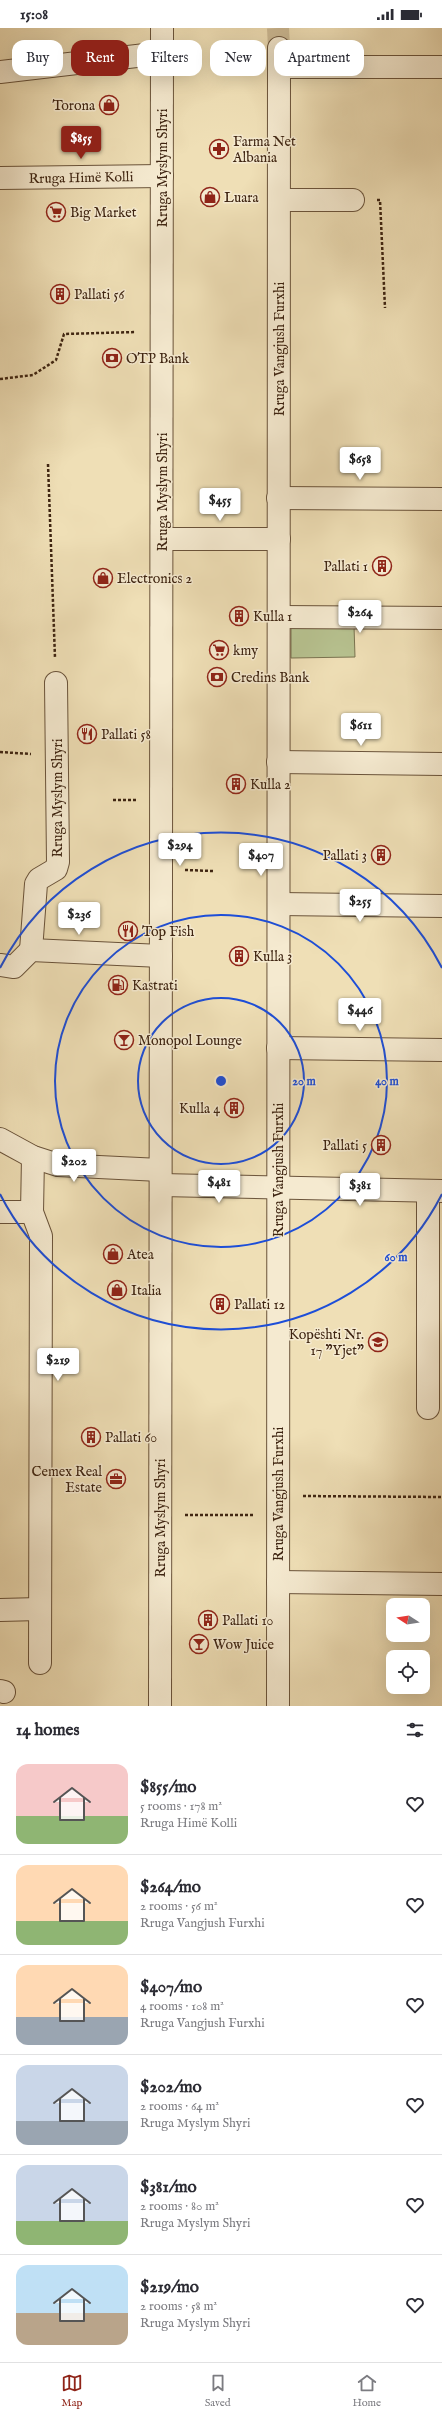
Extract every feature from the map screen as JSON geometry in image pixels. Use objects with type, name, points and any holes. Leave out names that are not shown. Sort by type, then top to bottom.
[{"type":"street","name":"Rruga Myslym Shyri","points":[[162,28],[162,40]]},
{"type":"street","points":[[0,72],[137,56]]},
{"type":"street","name":"Rruga Vangjush Furxhi","points":[[278,1706],[279,58],[442,67]]},
{"type":"street","name":"Rruga Myslym Shyri","points":[[160,1706],[160,1178],[163,870],[162,76]]},
{"type":"street","name":"Rruga Himë Kolli","points":[[0,178],[162,176]]},
{"type":"street","points":[[279,200],[353,200]]},
{"type":"street","points":[[278,498],[442,499]]},
{"type":"street","points":[[162,539],[279,539]]},
{"type":"street","points":[[279,617],[442,618]]},
{"type":"street","name":"Rruga Myslym Shyri","points":[[31,950],[34,890],[39,879],[51,874],[56,869],[58,862],[56,683]]},
{"type":"street","points":[[278,762],[442,764]]},
{"type":"street","points":[[279,904],[442,906]]},
{"type":"street","points":[[0,965],[14,968],[31,950],[161,956]]},
{"type":"street","points":[[278,1048],[442,1050]]},
{"type":"street","points":[[0,1139],[33,1156],[58,1165],[160,1178],[278,1189],[435,1191],[428,1408]]},
{"type":"street","points":[[33,1156],[32,1212],[41,1236],[40,1663]]},
{"type":"street","points":[[0,1212],[32,1212]]},
{"type":"street","points":[[278,1582],[442,1584]]},
{"type":"street","points":[[0,1610],[39,1609]]},
{"type":"path","points":[[380,200],[385,308]]},
{"type":"path","points":[[0,379],[33,375],[56,360],[64,334],[141,332]]},
{"type":"path","points":[[48,464],[55,661]]},
{"type":"path","points":[[0,752],[57,756]]},
{"type":"path","points":[[160,1515],[278,1505],[442,1497]]},
{"type":"green space","points":[[291,626],[354,626],[355,657],[291,658]]},
{"type":"tunnel","points":[[278,28],[279,40]]},
{"type":"place","name":"Torona","points":[[109,105]]},
{"type":"place","name":"Farma Net Albania","points":[[219,149]]},
{"type":"place","name":"Luara","points":[[210,197]]},
{"type":"place","name":"Big Market","points":[[56,212]]},
{"type":"place","name":"Pallati 56","points":[[60,294]]},
{"type":"place","name":"OTP Bank","points":[[112,358]]},
{"type":"place","name":"Pallati 1","points":[[382,566]]},
{"type":"place","name":"Electronics 2","points":[[103,578]]},
{"type":"place","name":"Kulla 1","points":[[239,616]]},
{"type":"place","name":"kmy","points":[[219,650]]},
{"type":"place","name":"Credins Bank","points":[[217,677]]},
{"type":"place","name":"Pallati 58","points":[[87,734]]},
{"type":"place","name":"Kulla 2","points":[[236,784]]},
{"type":"place","name":"Pallati 3","points":[[381,855]]},
{"type":"place","name":"Top Fish","points":[[128,931]]},
{"type":"place","name":"Kulla 3","points":[[239,956]]},
{"type":"place","name":"Kastrati","points":[[118,985]]},
{"type":"place","name":"Monopol Lounge","points":[[124,1040]]},
{"type":"place","name":"Kulla 4","points":[[234,1108]]},
{"type":"place","name":"Pallati 5","points":[[381,1145]]},
{"type":"place","name":"Atea","points":[[113,1254]]},
{"type":"place","name":"Italia","points":[[117,1290]]},
{"type":"place","name":"Pallati 12","points":[[220,1304]]},
{"type":"place","name":"Kopështi Nr. 17 \"Yjet\"","points":[[378,1342]]},
{"type":"place","name":"Pallati 60","points":[[91,1437]]},
{"type":"place","name":"Cemex Real Estate","points":[[116,1479]]},
{"type":"place","name":"Pallati 10","points":[[208,1620]]},
{"type":"place","name":"Wow Juice","points":[[199,1644]]}]
